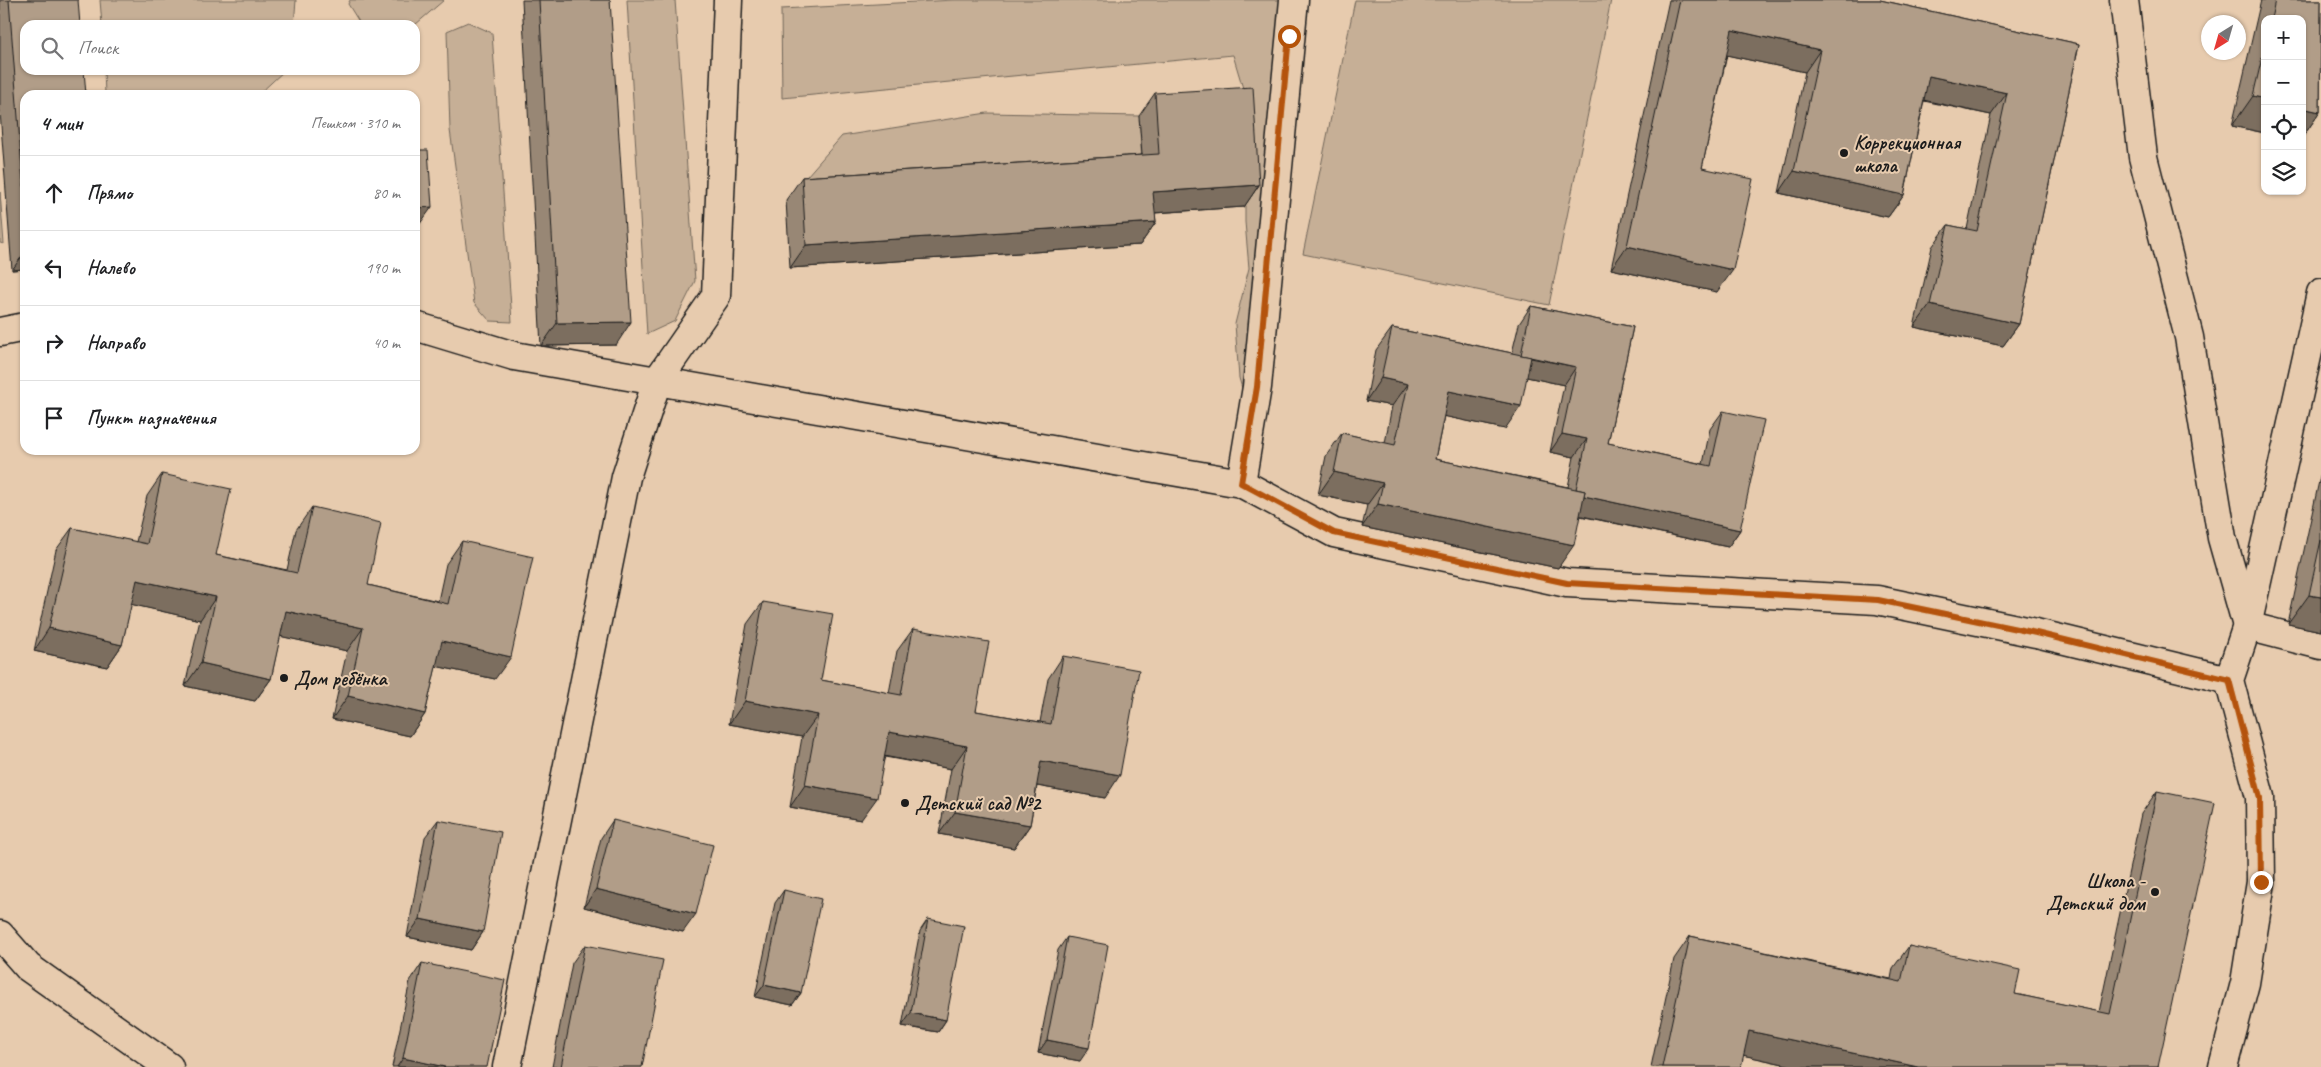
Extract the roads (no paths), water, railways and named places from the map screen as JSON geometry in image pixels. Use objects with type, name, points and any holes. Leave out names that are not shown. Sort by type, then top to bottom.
[{"type":"lane","points":[[507,1067],[626,477],[657,382],[716,296],[728,0]]},
{"type":"lane","points":[[1241,483],[1257,387],[1294,0]]},
{"type":"lane","points":[[2124,0],[2143,157],[2189,337],[2222,538],[2247,626]]},
{"type":"lane","points":[[2223,1067],[2245,983],[2261,882],[2260,798],[2229,680],[2247,626],[2321,293]]},
{"type":"lane","points":[[0,332],[20,328]]},
{"type":"lane","points":[[420,328],[514,356],[1241,483],[1334,533],[1567,583],[1878,600],[2036,633],[2229,680]]},
{"type":"lane","points":[[2247,626],[2321,645]]},
{"type":"lane","points":[[0,935],[28,967],[169,1067]]},
{"type":"place","name":"Коррекционная школа","points":[[1844,153]]},
{"type":"place","name":"Дом ребёнка","points":[[284,678]]},
{"type":"place","name":"Детский сад №2","points":[[905,803]]},
{"type":"place","name":"Школа - Детский дом","points":[[2155,892]]}]
